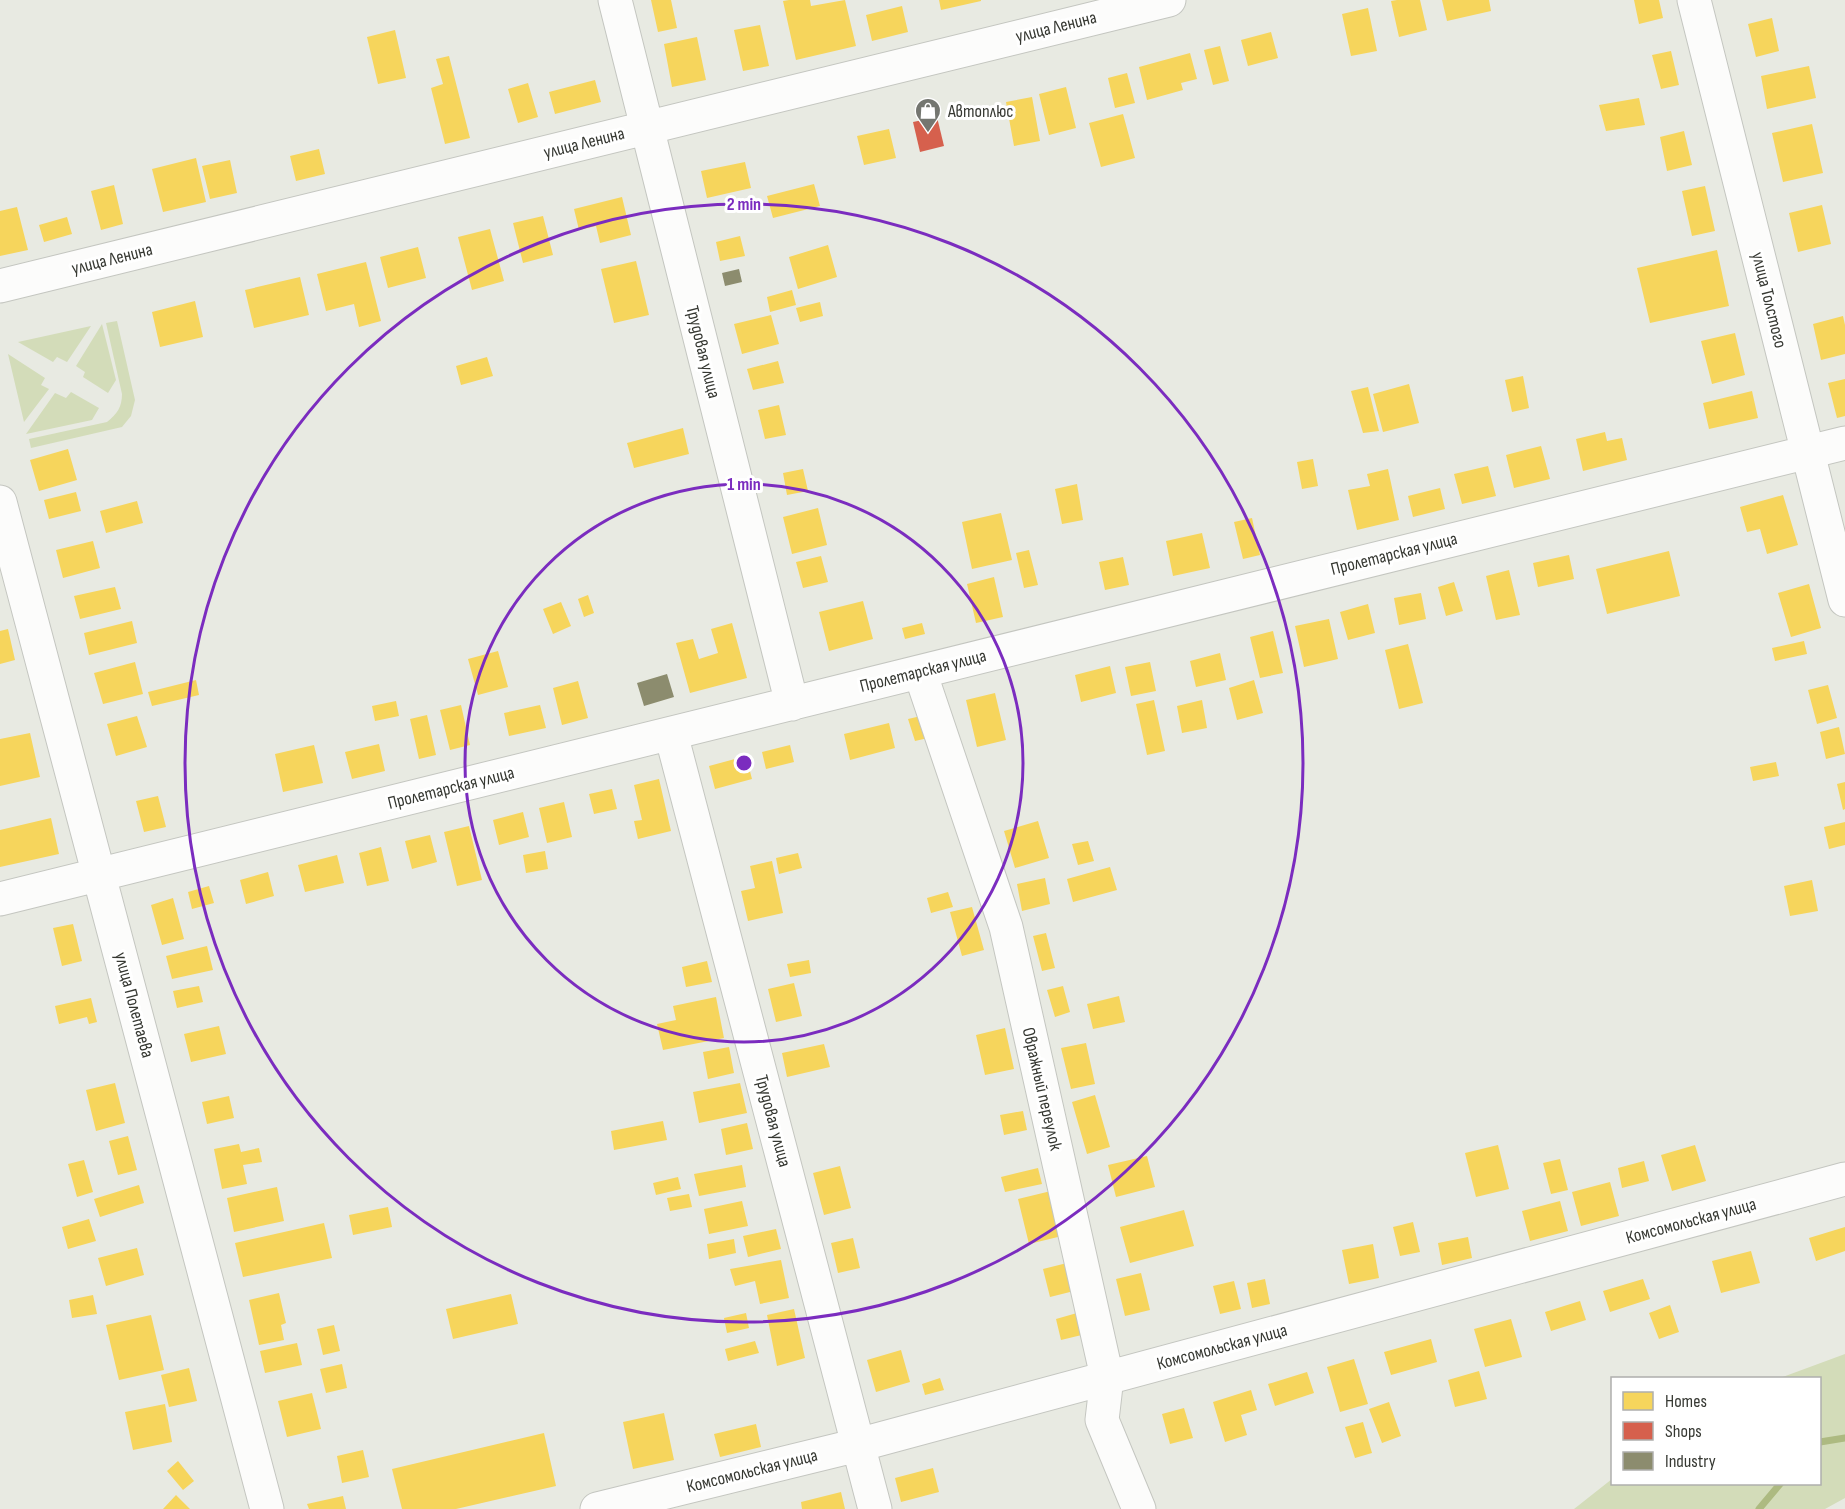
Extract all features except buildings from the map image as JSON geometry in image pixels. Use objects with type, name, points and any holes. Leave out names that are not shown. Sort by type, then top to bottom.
[{"type":"street","name":"Трудовая улица","points":[[615,0],[792,704]]},
{"type":"street","name":"улица Ленина","points":[[0,286],[1168,0]]},
{"type":"street","name":"улица Толстого","points":[[1694,0],[1845,600]]},
{"type":"street","name":"Пролетарская улица","points":[[0,899],[1845,442]]},
{"type":"street","name":"улица Полетаева","points":[[0,502],[267,1509]]},
{"type":"street","name":"Овражный переулок","points":[[920,672],[1006,927],[1107,1377],[1102,1420],[1139,1509]]},
{"type":"street","name":"Трудовая улица","points":[[670,734],[875,1509]]},
{"type":"street","name":"Комсомольская улица","points":[[597,1509],[858,1444],[1845,1179]]},
{"type":"green space","points":[[117,321],[135,400],[131,416],[122,427],[31,448],[29,439],[107,422],[116,413],[122,394],[106,323]]},
{"type":"green space","points":[[102,324],[116,380],[108,393],[83,377],[85,372],[76,366]]},
{"type":"green space","points":[[91,326],[67,362],[57,357],[53,362],[18,342]]},
{"type":"green space","points":[[8,354],[45,378],[41,385],[49,389],[24,422]]},
{"type":"green space","points":[[71,392],[99,408],[92,420],[26,434],[55,393],[66,398]]},
{"type":"green space","points":[[1845,1354],[1845,1498],[1825,1509],[1574,1509],[1611,1480],[1611,1485],[1821,1485],[1821,1377],[1783,1377]]},
{"type":"waterway","points":[[1821,1442],[1845,1438]]},
{"type":"waterway","points":[[1759,1509],[1779,1485]]},
{"type":"place","name":"Автоплюс","points":[[928,134]]}]
